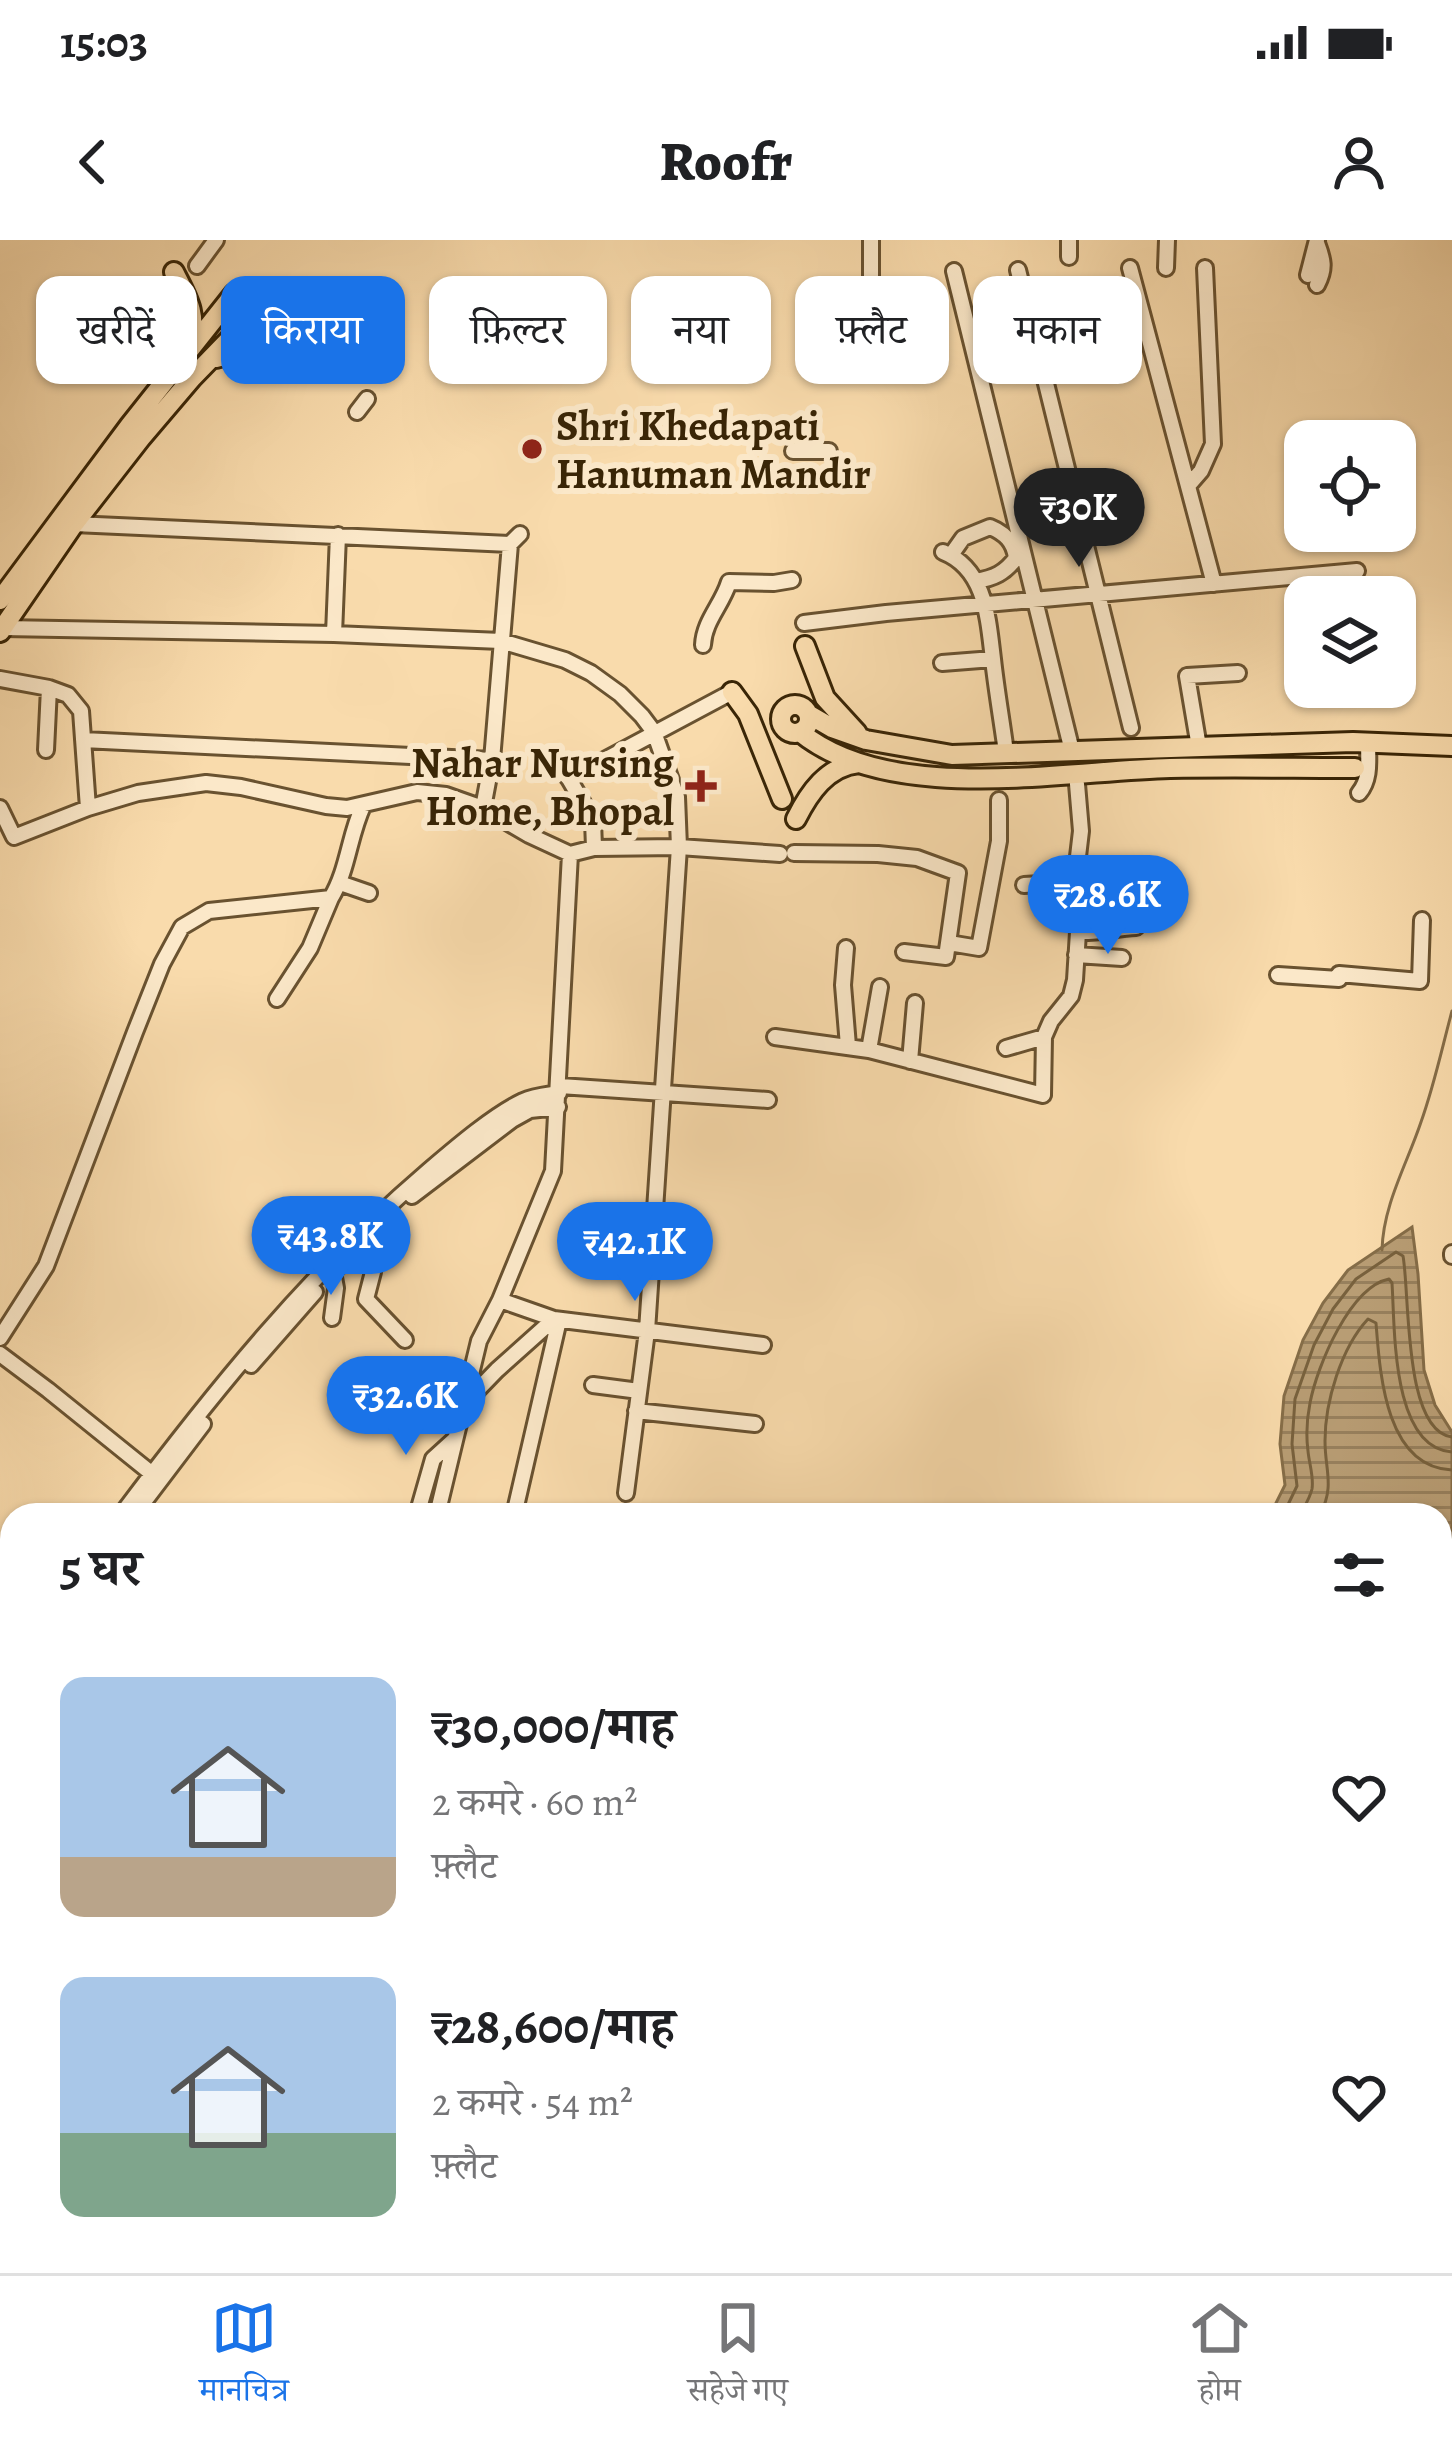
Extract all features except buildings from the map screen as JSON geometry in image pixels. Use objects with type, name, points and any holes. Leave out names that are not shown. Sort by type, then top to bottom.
[{"type":"main road","points":[[173,272],[175,276]]},
{"type":"main road","points":[[197,340],[221,311]]},
{"type":"main road","points":[[2,630],[74,524],[221,347]]},
{"type":"main road","points":[[207,361],[221,356]]},
{"type":"main road","points":[[0,600],[163,384]]},
{"type":"main road","points":[[805,646],[825,698],[866,740]]},
{"type":"main road","points":[[732,692],[748,714],[782,799]]},
{"type":"main road","points":[[1355,768],[1169,769],[951,779],[859,763],[824,751],[804,723],[952,755],[1367,742],[1452,746]]},
{"type":"main road","points":[[796,820],[813,788],[846,764],[859,763]]},
{"type":"street","points":[[197,266],[216,240]]},
{"type":"street","points":[[871,240],[871,276]]},
{"type":"street","points":[[1069,240],[1069,257]]},
{"type":"street","points":[[1166,268],[1167,240]]},
{"type":"street","points":[[1312,280],[1324,273],[1317,241]]},
{"type":"street","points":[[1130,268],[1214,584]]},
{"type":"street","points":[[1188,486],[1213,444],[1205,268]]},
{"type":"street","points":[[1018,270],[1131,728]]},
{"type":"street","points":[[954,271],[1072,751]]},
{"type":"street","points":[[793,451],[829,451]]},
{"type":"street","points":[[74,524],[515,539],[501,641],[493,760],[483,808]]},
{"type":"street","points":[[976,581],[994,578],[1016,558],[1001,531],[990,527],[963,538],[947,553],[964,564],[985,604],[1005,745]]},
{"type":"street","points":[[334,634],[338,535]]},
{"type":"street","points":[[804,623],[1357,572]]},
{"type":"street","points":[[703,645],[704,629],[729,582],[792,580]]},
{"type":"street","points":[[2,630],[501,641],[565,660],[591,674],[632,705],[654,732],[677,797],[679,847],[647,1331],[626,1493]]},
{"type":"street","points":[[942,663],[993,659]]},
{"type":"street","points":[[1199,747],[1187,676],[1238,674]]},
{"type":"street","points":[[0,679],[68,694],[81,710],[88,808]]},
{"type":"street","points":[[46,750],[49,688]]},
{"type":"street","points":[[569,779],[732,692]]},
{"type":"street","points":[[83,740],[493,760]]},
{"type":"street","points":[[1355,768],[1353,787],[1359,793],[1369,768],[1367,742]]},
{"type":"street","points":[[552,758],[593,820],[594,848]]},
{"type":"street","points":[[0,847],[88,808],[162,788],[206,783],[326,806],[363,806],[417,793],[446,795],[483,808],[570,854],[594,848],[679,847],[878,854],[916,858],[958,873],[946,956],[904,952]]},
{"type":"street","points":[[775,1037],[869,1050],[1043,1095],[1044,1036],[1076,980],[1075,882],[1081,831],[1077,784]]},
{"type":"street","points":[[949,943],[980,948],[1000,841],[999,800]]},
{"type":"street","points":[[326,806],[353,827]]},
{"type":"street","points":[[278,999],[310,948],[340,883],[363,806]]},
{"type":"street","points":[[0,808],[14,837]]},
{"type":"street","points":[[440,1503],[479,1341],[553,1172],[570,854]]},
{"type":"street","points":[[1024,885],[1075,882]]},
{"type":"street","points":[[340,883],[370,893]]},
{"type":"street","points":[[0,1338],[46,1266],[162,964],[182,927],[209,911],[332,898]]},
{"type":"street","points":[[1278,975],[1420,982],[1422,920]]},
{"type":"street","points":[[1078,932],[1136,926]]},
{"type":"street","points":[[846,948],[843,985],[848,1046]]},
{"type":"street","points":[[1076,955],[1122,958]]},
{"type":"street","points":[[869,1050],[880,987]]},
{"type":"street","points":[[910,1061],[915,1003]]},
{"type":"street","points":[[1006,1048],[1044,1036]]},
{"type":"street","points":[[130,1503],[289,1306],[341,1250],[457,1147],[522,1102],[559,1095],[664,1094],[768,1100]]},
{"type":"street","points":[[143,1503],[226,1393],[333,1272],[401,1205],[512,1120],[559,1095]]},
{"type":"street","points":[[369,1237],[373,1272],[366,1299],[405,1340]]},
{"type":"street","points":[[332,1318],[333,1272]]},
{"type":"street","points":[[500,1300],[557,1319],[763,1345]]},
{"type":"street","points":[[463,1406],[557,1319]]},
{"type":"street","points":[[517,1503],[557,1319]]},
{"type":"street","points":[[0,1354],[151,1473]]},
{"type":"street","points":[[593,1385],[639,1391]]},
{"type":"street","points":[[392,1388],[463,1406]]},
{"type":"street","points":[[636,1411],[754,1424]]},
{"type":"street","points":[[420,1503],[433,1460],[455,1438]]},
{"type":"water","points":[[1412,1227],[1424,1370],[1435,1405],[1452,1432],[1452,1503],[1276,1503],[1285,1485],[1280,1444],[1284,1396],[1303,1340],[1348,1270]]},
{"type":"waterway","points":[[1382,1250],[1391,1201],[1426,1108],[1452,1011]]},
{"type":"place","name":"Shri Khedapati Hanuman Mandir","points":[[532,449]]},
{"type":"place","name":"Nahar Nursing Home, Bhopal","points":[[701,786]]}]
